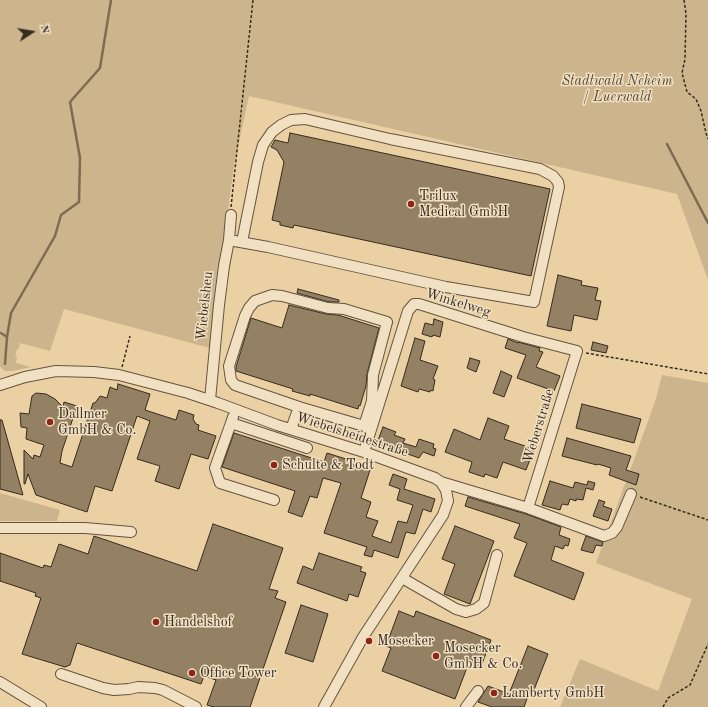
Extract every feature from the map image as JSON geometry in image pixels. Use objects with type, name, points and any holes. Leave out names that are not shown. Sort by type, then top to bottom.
[{"type":"street","points":[[229,240],[446,287],[534,302],[559,187],[558,182],[553,176],[540,169],[390,139],[305,119],[292,120],[281,125],[272,132],[263,145],[258,162],[242,242]]},
{"type":"street","name":"Wiebelsheu","points":[[210,400],[224,266],[229,240],[231,215]]},
{"type":"street","points":[[272,295],[282,296],[328,308],[344,309],[388,322],[374,375],[372,401],[364,426],[299,407],[235,385],[231,380],[229,366],[245,316],[255,301],[272,295]]},
{"type":"street","name":"Winkelweg","points":[[364,452],[408,311],[414,304],[419,304],[523,337],[577,351]]},
{"type":"street","name":"Weberstraße","points":[[528,508],[577,351]]},
{"type":"street","name":"Wiebelsheidestraße","points":[[0,385],[25,377],[56,371],[94,372],[119,375],[210,400],[291,429],[364,452],[435,478],[441,482],[528,508],[604,536],[612,533],[617,527],[631,494]]},
{"type":"street","points":[[291,429],[299,407]]},
{"type":"street","points":[[235,409],[232,423],[215,468],[220,483],[274,500]]},
{"type":"street","points":[[232,423],[307,448]]},
{"type":"street","points":[[324,707],[363,637],[443,515],[448,501],[446,490],[441,482]]},
{"type":"street","points":[[0,528],[85,528],[130,532]]},
{"type":"street","points":[[402,578],[456,609],[466,612],[476,609],[484,603],[497,555]]},
{"type":"street","points":[[61,674],[103,688],[114,690],[138,687],[159,689],[196,707]]},
{"type":"street","points":[[0,682],[41,707]]},
{"type":"street","points":[[466,707],[478,691]]},
{"type":"path","points":[[231,215],[253,0]]},
{"type":"path","points":[[685,1],[685,59],[682,73],[687,92],[696,99],[701,111],[708,138]]},
{"type":"path","points":[[119,375],[130,336]]},
{"type":"path","points":[[577,351],[708,374]]},
{"type":"path","points":[[631,494],[708,520]]},
{"type":"path","points":[[663,707],[668,698],[690,685],[708,644]]},
{"type":"green space","name":"Stadtwald Neheim / Luerwald","points":[[0,0],[708,0],[708,280],[677,194],[249,96],[234,165],[210,348],[64,309],[50,351],[20,343],[19,349],[17,349],[15,356],[17,356],[16,363],[31,367],[5,371],[0,366]]},
{"type":"green space","points":[[662,375],[708,383],[708,707],[560,707],[580,659],[658,691],[692,599],[596,563],[655,402]]},
{"type":"green space","points":[[0,493],[60,510],[57,521],[0,521]]},
{"type":"building","name":"Trilux Medical GmbH","points":[[290,133],[550,189],[531,276],[294,225],[293,228],[280,225],[280,222],[272,220],[284,162],[277,150],[271,147],[275,140],[288,143]]},
{"type":"building","points":[[558,275],[582,281],[581,285],[598,288],[595,300],[601,301],[597,320],[574,315],[571,331],[547,326]]},
{"type":"building","points":[[298,289],[339,300],[339,302],[329,302],[297,293]]},
{"type":"building","points":[[289,305],[326,314],[338,315],[379,328],[367,374],[366,386],[358,409],[310,394],[310,396],[292,391],[293,389],[236,371],[251,318],[282,328]]},
{"type":"building","points":[[434,319],[443,322],[440,337],[433,335],[432,337],[422,334],[425,323],[433,325]]},
{"type":"building","points":[[415,338],[425,341],[420,360],[438,366],[433,379],[435,380],[433,391],[431,390],[430,392],[419,389],[418,392],[401,386]]},
{"type":"building","points":[[508,339],[540,348],[539,351],[543,352],[536,367],[560,376],[554,391],[517,378],[526,355],[505,348]]},
{"type":"building","points":[[593,342],[608,346],[606,353],[591,350]]},
{"type":"building","points":[[470,358],[480,361],[476,372],[467,368]]},
{"type":"building","points":[[501,371],[512,376],[504,397],[493,393]]},
{"type":"building","points":[[118,384],[150,394],[145,410],[176,420],[179,410],[194,415],[193,419],[196,424],[199,425],[198,430],[216,436],[208,459],[191,454],[179,489],[155,481],[160,466],[137,459],[150,421],[137,416],[112,491],[95,486],[87,512],[36,495],[28,474],[24,484],[24,450],[33,459],[34,455],[40,457],[44,445],[26,439],[27,428],[21,427],[20,413],[29,414],[32,396],[36,393],[46,394],[55,399],[63,407],[64,402],[77,406],[62,451],[60,463],[72,467],[93,403],[95,403],[100,396],[107,398],[110,387],[117,390]]},
{"type":"building","points":[[582,404],[641,419],[634,443],[576,428]]},
{"type":"building","points":[[488,418],[509,426],[504,439],[534,449],[526,470],[503,462],[497,478],[485,474],[484,477],[469,472],[472,462],[445,452],[454,429],[480,440]]},
{"type":"building","points":[[0,420],[2,420],[23,495],[0,489]]},
{"type":"building","points":[[383,427],[396,432],[394,435],[405,439],[403,443],[416,447],[419,439],[434,444],[433,448],[436,449],[434,456],[423,452],[419,458],[377,443]]},
{"type":"building","points":[[234,433],[324,462],[327,453],[371,467],[361,498],[371,502],[366,517],[378,521],[372,536],[391,543],[398,521],[407,523],[413,505],[397,500],[400,489],[389,485],[393,474],[407,479],[404,489],[435,499],[431,512],[423,509],[415,534],[406,532],[398,558],[374,550],[372,557],[364,555],[367,547],[324,533],[341,483],[323,478],[317,498],[310,496],[302,517],[288,512],[295,491],[222,467]]},
{"type":"building","points":[[567,438],[631,456],[626,470],[639,474],[636,485],[609,475],[611,468],[562,456]]},
{"type":"building","points":[[550,481],[573,488],[575,482],[587,485],[588,481],[595,483],[593,490],[586,488],[583,500],[576,499],[576,501],[570,499],[568,505],[562,504],[560,510],[542,505]]},
{"type":"building","points":[[468,497],[526,514],[561,527],[559,535],[570,539],[568,546],[565,545],[563,549],[555,546],[551,560],[584,573],[574,600],[514,576],[527,543],[514,538],[520,524],[465,506]]},
{"type":"building","points":[[599,500],[605,502],[603,506],[612,509],[608,521],[593,516]]},
{"type":"building","name":"Handelshof","points":[[213,524],[283,548],[269,589],[278,591],[275,598],[286,602],[250,707],[214,707],[207,705],[216,680],[204,676],[201,684],[77,643],[70,665],[65,667],[22,654],[41,598],[35,596],[36,593],[0,581],[0,553],[43,568],[44,565],[51,567],[59,544],[88,554],[94,536],[197,571]]},
{"type":"building","points":[[455,526],[494,541],[470,604],[444,594],[455,564],[442,559]]},
{"type":"building","points":[[586,536],[603,542],[602,546],[596,545],[593,553],[581,550]]},
{"type":"building","points":[[319,553],[362,567],[360,571],[366,573],[358,597],[349,594],[347,601],[297,583],[303,566],[313,570]]},
{"type":"building","points":[[301,605],[328,614],[313,662],[285,653]]},
{"type":"building","name":"Mosecker GmbH & Co.","points":[[399,611],[414,617],[416,611],[491,640],[480,669],[468,665],[455,699],[382,671],[391,648],[386,646]]},
{"type":"building","points":[[528,646],[548,654],[532,695],[529,693],[524,707],[492,707],[478,702],[488,686],[509,694]]},
{"type":"waterway","points":[[5,364],[11,313],[55,236],[61,215],[79,202],[80,158],[70,102],[100,68],[111,0]]},
{"type":"waterway","points":[[667,144],[708,223]]},
{"type":"waterway","points":[[1,333],[7,337]]},
{"type":"place","name":"Trilux Medical GmbH","points":[[411,204]]},
{"type":"place","name":"Dallmer GmbH & Co.","points":[[50,422]]},
{"type":"place","name":"Schulte & Todt","points":[[274,465]]},
{"type":"place","name":"Handelshof","points":[[156,622]]},
{"type":"place","name":"Mosecker","points":[[369,641]]},
{"type":"place","name":"Mosecker GmbH & Co.","points":[[436,656]]},
{"type":"place","name":"Office Tower","points":[[192,673]]},
{"type":"place","name":"Lamberty GmbH","points":[[494,693]]}]
